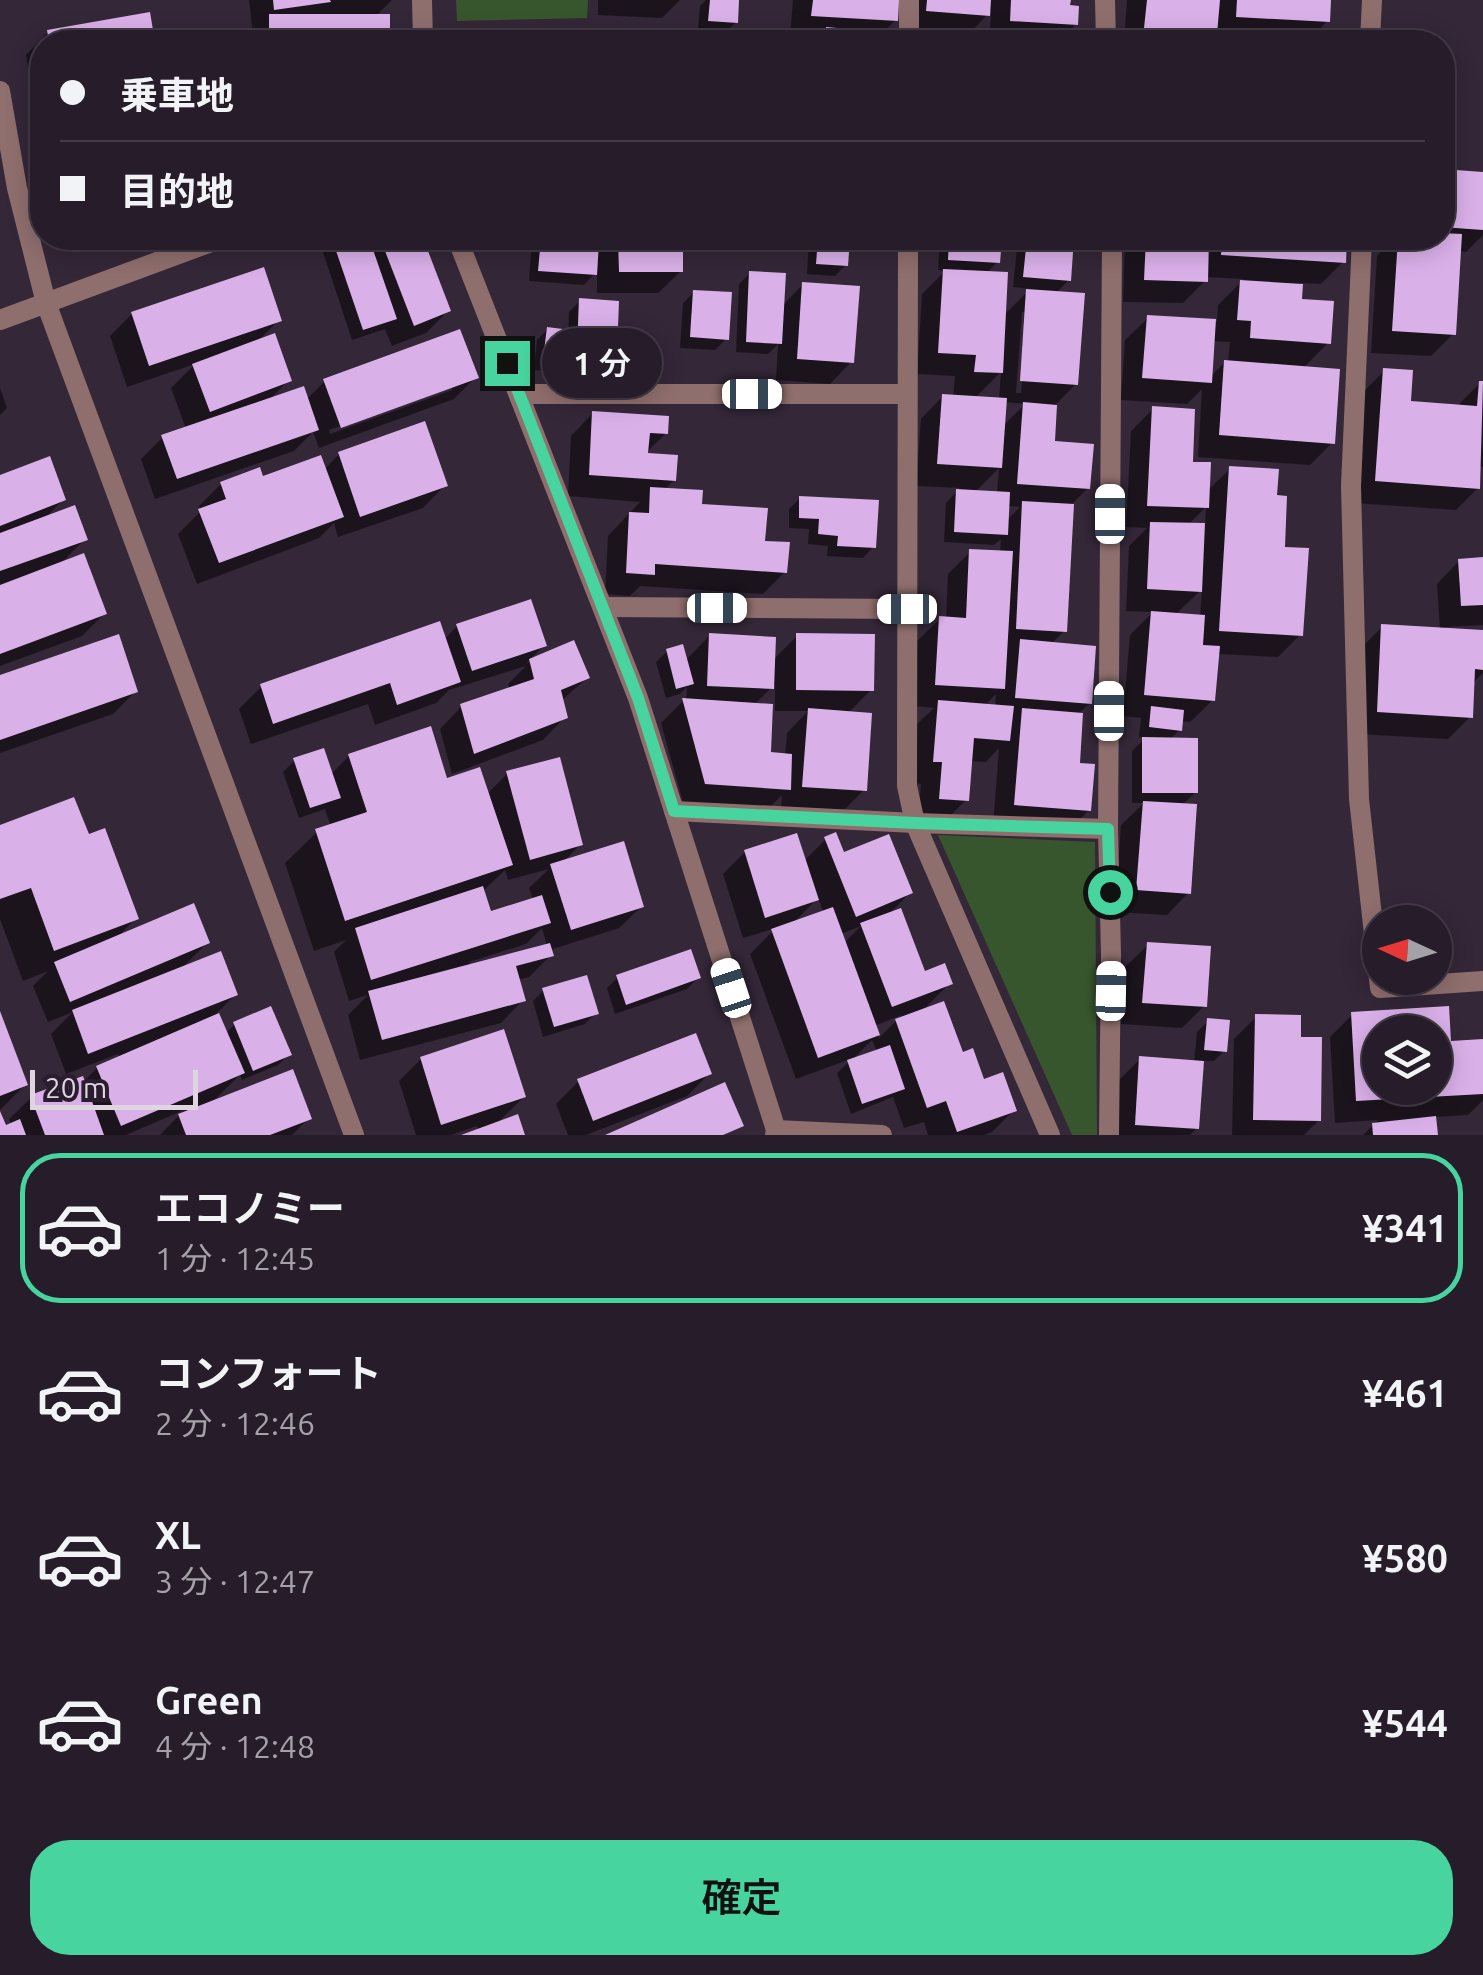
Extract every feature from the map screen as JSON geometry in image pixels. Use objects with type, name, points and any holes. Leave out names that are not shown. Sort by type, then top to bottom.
[{"type":"street","points":[[422,0],[423,30]]},
{"type":"street","points":[[908,30],[909,0]]},
{"type":"street","points":[[1106,0],[1106,30]]},
{"type":"street","points":[[1371,30],[1372,0]]},
{"type":"street","points":[[0,91],[30,240]]},
{"type":"street","points":[[33,250],[46,303],[354,1135]]},
{"type":"street","points":[[0,320],[190,250]]},
{"type":"street","points":[[462,250],[638,698],[776,1133],[882,1135]]},
{"type":"street","points":[[908,250],[907,786],[915,823],[1050,1135]]},
{"type":"street","points":[[1110,1135],[1112,250]]},
{"type":"street","points":[[1361,250],[1350,486],[1358,799],[1380,988],[1483,981]]},
{"type":"street","points":[[520,394],[908,394]]},
{"type":"street","points":[[603,607],[907,609]]},
{"type":"street","points":[[674,811],[1108,829]]},
{"type":"green space","points":[[456,0],[588,0],[587,18],[457,21]]},
{"type":"green space","points":[[938,835],[1095,842],[1097,1135],[1072,1135]]},
{"type":"building","points":[[273,0],[330,0],[331,2],[274,10]]},
{"type":"building","points":[[710,0],[739,0],[738,23],[708,21]]},
{"type":"building","points":[[813,0],[899,0],[898,21],[811,16]]},
{"type":"building","points":[[927,0],[991,0],[990,16],[926,11]]},
{"type":"building","points":[[1011,0],[1071,0],[1070,5],[1079,6],[1078,25],[1010,21]]},
{"type":"building","points":[[1147,0],[1220,0],[1217,30],[1144,28]]},
{"type":"building","points":[[1237,0],[1331,0],[1330,22],[1236,17]]},
{"type":"building","points":[[150,12],[153,30],[47,30]]},
{"type":"building","points":[[269,14],[390,14],[390,30],[269,30]]},
{"type":"building","points":[[1455,170],[1483,172],[1483,230],[1455,228]]},
{"type":"building","points":[[1455,234],[1462,234],[1456,335],[1392,331],[1397,250],[1455,250]]},
{"type":"building","points":[[336,250],[373,250],[397,319],[363,330]]},
{"type":"building","points":[[385,250],[428,250],[451,311],[414,326]]},
{"type":"building","points":[[540,250],[599,250],[597,275],[538,271]]},
{"type":"building","points":[[618,250],[683,250],[683,272],[619,272]]},
{"type":"building","points":[[817,250],[849,250],[848,266],[816,264]]},
{"type":"building","points":[[948,250],[1001,250],[1000,263],[948,260]]},
{"type":"building","points":[[1026,250],[1073,250],[1071,281],[1023,277]]},
{"type":"building","points":[[1145,250],[1209,250],[1208,282],[1144,280]]},
{"type":"building","points":[[1221,250],[1347,250],[1346,263],[1221,255]]},
{"type":"building","points":[[264,267],[282,321],[149,366],[131,312]]},
{"type":"building","points":[[943,269],[1008,272],[1003,373],[974,372],[976,355],[938,353]]},
{"type":"building","points":[[749,271],[786,273],[782,344],[746,342]]},
{"type":"building","points":[[1240,280],[1303,284],[1302,299],[1334,301],[1331,344],[1250,338],[1251,321],[1237,320]]},
{"type":"building","points":[[802,282],[860,286],[854,363],[797,359]]},
{"type":"building","points":[[1026,289],[1085,293],[1078,385],[1020,381]]},
{"type":"building","points":[[693,290],[732,292],[729,340],[690,337]]},
{"type":"building","points":[[579,298],[619,301],[618,327],[628,327],[626,353],[577,350]]},
{"type":"building","points":[[1147,315],[1216,319],[1212,383],[1142,378]]},
{"type":"building","points":[[547,327],[563,329],[559,361],[543,359]]},
{"type":"building","points":[[460,329],[479,378],[341,428],[323,379]]},
{"type":"building","points":[[275,333],[292,381],[210,412],[192,364]]},
{"type":"building","points":[[1224,360],[1340,369],[1335,444],[1219,435]]},
{"type":"building","points":[[1383,368],[1413,370],[1411,401],[1477,406],[1479,381],[1483,381],[1480,489],[1375,481]]},
{"type":"building","points":[[304,386],[319,430],[177,479],[161,435]]},
{"type":"building","points":[[942,394],[1007,398],[1002,468],[937,464]]},
{"type":"building","points":[[1023,402],[1057,405],[1055,441],[1094,444],[1090,489],[1017,484]]},
{"type":"building","points":[[1152,406],[1195,409],[1193,462],[1211,462],[1209,508],[1147,506]]},
{"type":"building","points":[[592,411],[669,416],[668,434],[650,433],[648,453],[678,455],[676,481],[589,475]]},
{"type":"building","points":[[425,421],[448,486],[360,517],[338,452]]},
{"type":"building","points":[[321,455],[344,517],[219,563],[198,509],[226,499],[220,482],[260,467],[263,476]]},
{"type":"building","points":[[50,456],[66,500],[0,526],[0,475]]},
{"type":"building","points":[[1229,466],[1279,469],[1277,495],[1287,496],[1285,547],[1309,548],[1303,636],[1219,631]]},
{"type":"building","points":[[650,487],[703,490],[702,504],[768,508],[765,541],[790,542],[787,573],[655,564],[655,575],[626,573],[629,512],[649,513]]},
{"type":"building","points":[[956,489],[1010,492],[1008,535],[954,532]]},
{"type":"building","points":[[799,496],[879,500],[876,548],[837,546],[838,536],[818,534],[819,519],[799,518]]},
{"type":"building","points":[[1022,501],[1074,504],[1067,632],[1016,629]]},
{"type":"building","points":[[75,505],[88,540],[0,571],[0,533]]},
{"type":"building","points":[[1150,522],[1205,523],[1202,592],[1147,589]]},
{"type":"building","points":[[969,549],[1013,551],[1005,689],[935,685],[939,616],[966,618]]},
{"type":"building","points":[[84,553],[107,614],[0,654],[0,585]]},
{"type":"building","points":[[1483,557],[1483,605],[1461,606],[1458,559]]},
{"type":"building","points":[[531,599],[547,646],[472,671],[456,624]]},
{"type":"building","points":[[1151,611],[1205,615],[1203,645],[1220,646],[1215,701],[1144,695]]},
{"type":"building","points":[[440,621],[461,682],[397,705],[390,683],[273,724],[260,684]]},
{"type":"building","points":[[1381,624],[1483,630],[1483,670],[1475,669],[1473,718],[1377,712]]},
{"type":"building","points":[[709,633],[776,637],[774,689],[707,686]]},
{"type":"building","points":[[796,633],[875,634],[874,691],[796,690]]},
{"type":"building","points":[[119,634],[138,692],[0,740],[0,675]]},
{"type":"building","points":[[1020,639],[1096,646],[1092,704],[1015,698]]},
{"type":"building","points":[[574,640],[590,678],[561,690],[568,718],[474,754],[460,704],[534,679],[529,659]]},
{"type":"building","points":[[683,644],[694,684],[676,689],[666,649]]},
{"type":"building","points":[[682,698],[773,704],[771,752],[792,754],[791,790],[705,784]]},
{"type":"building","points":[[938,700],[1014,706],[1010,741],[974,738],[969,801],[939,799],[942,762],[933,762]]},
{"type":"building","points":[[1151,706],[1184,710],[1182,731],[1149,727]]},
{"type":"building","points":[[808,708],[872,713],[867,791],[802,787]]},
{"type":"building","points":[[1022,708],[1083,713],[1080,763],[1095,764],[1091,811],[1014,805]]},
{"type":"building","points":[[431,726],[447,778],[480,767],[513,865],[345,921],[315,829],[367,812],[348,754]]},
{"type":"building","points":[[1142,737],[1198,738],[1198,793],[1142,793]]},
{"type":"building","points":[[324,748],[341,798],[310,808],[293,758]]},
{"type":"building","points":[[560,757],[583,845],[530,860],[506,771]]},
{"type":"building","points":[[74,797],[89,834],[105,828],[139,919],[54,951],[31,888],[0,899],[0,825]]},
{"type":"building","points":[[1143,801],[1197,804],[1191,894],[1136,890]]},
{"type":"building","points":[[836,832],[844,852],[889,834],[913,893],[856,917],[824,837]]},
{"type":"building","points":[[797,833],[819,900],[765,918],[744,850]]},
{"type":"building","points":[[624,841],[644,907],[571,930],[550,864]]},
{"type":"building","points":[[483,886],[491,911],[542,895],[551,923],[371,980],[355,928]]},
{"type":"building","points":[[194,903],[210,943],[70,1002],[54,962]]},
{"type":"building","points":[[833,907],[880,1035],[818,1058],[771,929]]},
{"type":"building","points":[[901,908],[925,971],[945,963],[953,984],[892,1007],[860,923]]},
{"type":"building","points":[[1147,942],[1211,946],[1207,1007],[1142,1003]]},
{"type":"building","points":[[550,943],[554,956],[516,966],[526,1001],[382,1040],[368,991]]},
{"type":"building","points":[[691,949],[701,978],[626,1005],[616,975]]},
{"type":"building","points":[[221,951],[238,995],[88,1054],[72,1010]]},
{"type":"building","points":[[587,975],[599,1014],[554,1027],[542,988]]},
{"type":"building","points":[[944,1001],[963,1052],[973,1048],[984,1079],[1003,1072],[1017,1111],[957,1132],[946,1101],[927,1108],[895,1019]]},
{"type":"building","points":[[271,1006],[292,1055],[253,1071],[233,1022]]},
{"type":"building","points":[[1449,1006],[1450,1015],[1362,1015],[1362,1101],[1356,1101],[1351,1012]]},
{"type":"building","points":[[0,1011],[28,1085],[0,1096]]},
{"type":"building","points":[[219,1013],[245,1073],[121,1126],[96,1066]]},
{"type":"building","points":[[1255,1014],[1301,1015],[1301,1037],[1322,1037],[1321,1121],[1253,1120]]},
{"type":"building","points":[[1207,1018],[1230,1020],[1227,1052],[1204,1050]]},
{"type":"building","points":[[504,1029],[526,1097],[441,1125],[420,1057]]},
{"type":"building","points":[[696,1033],[712,1074],[593,1121],[577,1079]]},
{"type":"building","points":[[1483,1039],[1483,1094],[1452,1096],[1452,1041]]},
{"type":"building","points":[[890,1045],[905,1089],[862,1104],[847,1060]]},
{"type":"building","points":[[1139,1056],[1204,1061],[1199,1129],[1135,1125]]},
{"type":"building","points":[[293,1069],[312,1119],[270,1135],[186,1135],[178,1114]]},
{"type":"building","points":[[83,1076],[104,1135],[45,1135],[30,1095]]},
{"type":"building","points":[[725,1082],[744,1126],[723,1135],[605,1135]]},
{"type":"building","points":[[0,1111],[6,1125],[20,1119],[26,1135],[0,1135]]},
{"type":"building","points":[[518,1114],[525,1135],[461,1135]]},
{"type":"building","points":[[1436,1116],[1438,1135],[1373,1135],[1372,1123]]},
{"type":"route","points":[[507,363],[638,698],[674,811],[1108,829],[1110,892]]}]
